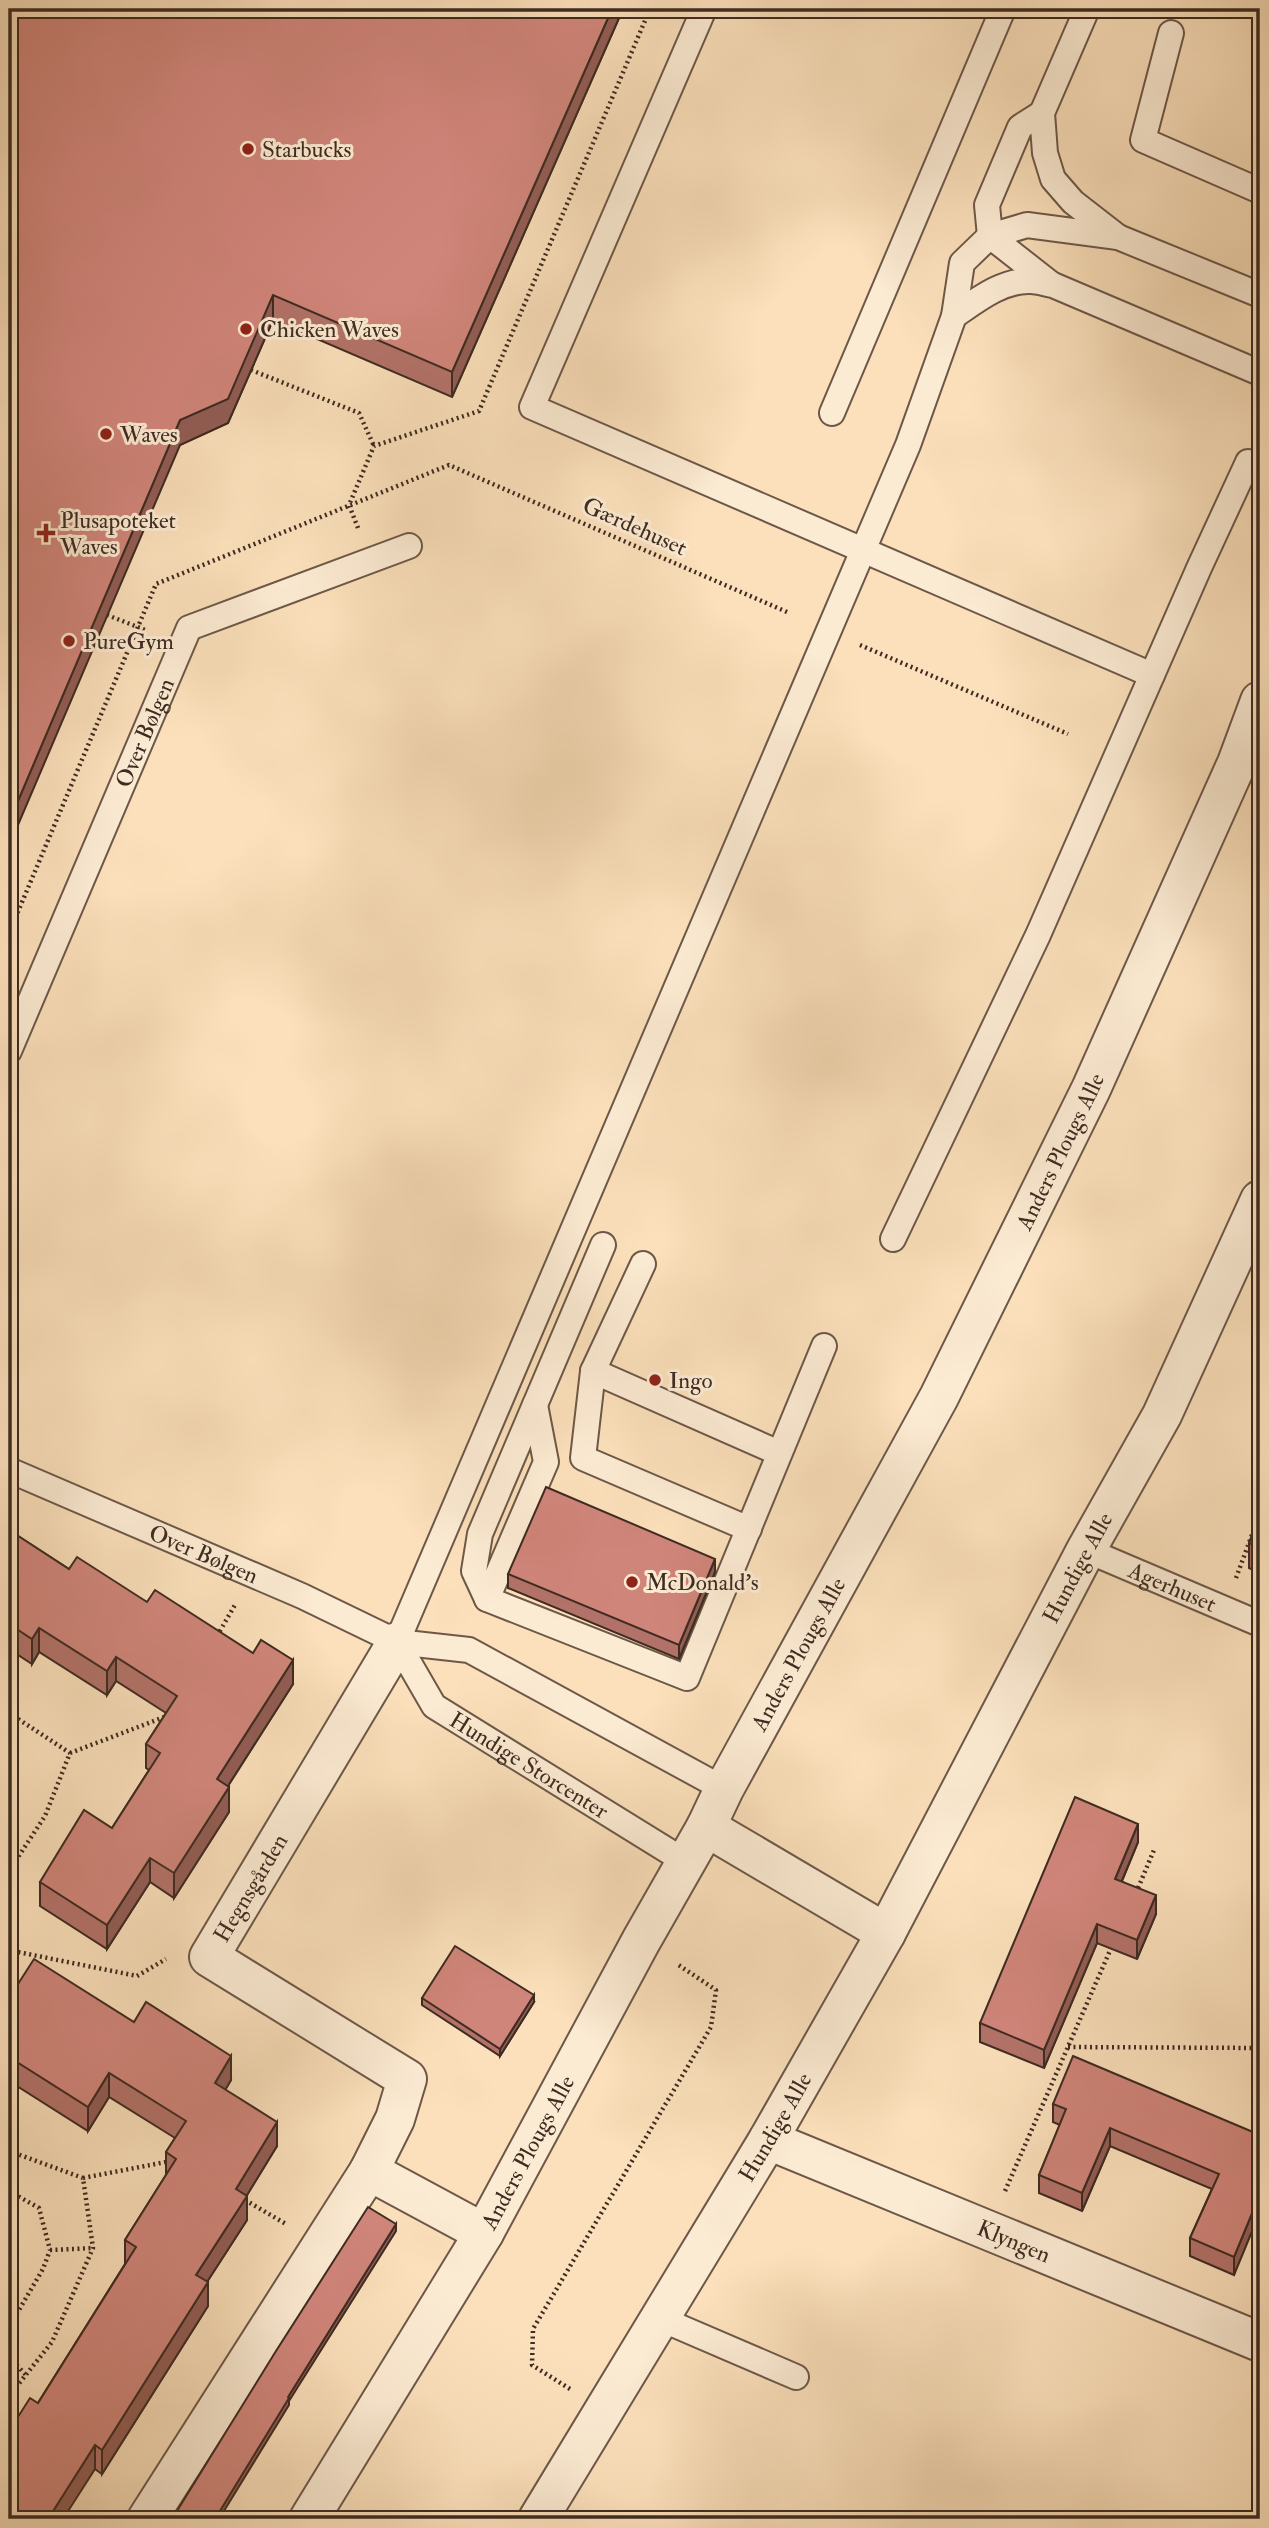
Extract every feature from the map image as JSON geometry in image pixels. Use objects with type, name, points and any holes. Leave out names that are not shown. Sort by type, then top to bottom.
[{"type":"street","name":"Anders Plougs Alle","points":[[309,2519],[484,2233],[939,1397],[1091,1090],[1237,763],[1260,701]]},
{"type":"street","name":"Anders Plougs Alle","points":[[1237,763],[1260,732]]},
{"type":"street","name":"Hundige Alle","points":[[538,2519],[768,2140],[886,1933],[1086,1549],[1162,1415],[1260,1200]]},
{"type":"street","name":"Hegnsgården","points":[[148,2519],[369,2171],[395,2119],[407,2079],[209,1957],[397,1642]]},
{"type":"street","points":[[706,1827],[886,1933]]},
{"type":"street","name":"Klyngen","points":[[768,2140],[1260,2342]]},
{"type":"street","points":[[369,2171],[484,2233]]},
{"type":"lane","points":[[705,9],[533,407],[1153,675]]},
{"type":"lane","points":[[832,413],[1003,9]]},
{"type":"lane","points":[[1087,9],[1042,113],[1045,153],[1054,179],[1073,202],[1118,237],[1260,295]]},
{"type":"lane","points":[[1171,33],[1143,140],[1260,191]]},
{"type":"lane","points":[[1042,113],[1020,127],[987,205],[990,236],[1053,285]]},
{"type":"lane","points":[[397,1642],[908,445],[954,316],[962,263],[990,236],[1027,225],[1118,237]]},
{"type":"lane","points":[[954,316],[1008,284],[1030,281],[1053,285],[1260,373]]},
{"type":"lane","points":[[893,1239],[1038,935],[1248,462]]},
{"type":"lane","name":"Over Bølgen","points":[[9,1051],[189,628],[409,546]]},
{"type":"lane","points":[[603,1245],[480,1534],[474,1571],[487,1599],[687,1678],[824,1346]]},
{"type":"lane","points":[[643,1264],[593,1371],[583,1458],[745,1539]]},
{"type":"lane","points":[[593,1371],[779,1453]]},
{"type":"lane","points":[[487,1599],[547,1462],[535,1405]]},
{"type":"lane","name":"Over Bølgen","points":[[9,1471],[252,1574],[397,1642],[469,1650],[724,1789]]},
{"type":"lane","name":"Agerhuset","points":[[1086,1549],[1260,1624]]},
{"type":"lane","name":"Hundige Storcenter","points":[[397,1642],[434,1706],[686,1862]]},
{"type":"lane","points":[[661,2319],[796,2377]]},
{"type":"path","points":[[374,446],[479,411],[650,9]]},
{"type":"path","points":[[9,933],[156,584],[349,505],[374,446],[359,413],[251,370]]},
{"type":"path","name":"Gærdehuset","points":[[349,505],[449,465],[787,612]]},
{"type":"path","points":[[107,615],[138,627]]},
{"type":"path","points":[[856,643],[1068,734]]},
{"type":"path","points":[[1225,1609],[1260,1513]]},
{"type":"path","points":[[215,1639],[252,1574]]},
{"type":"path","points":[[9,1713],[70,1753]]},
{"type":"path","points":[[9,1871],[45,1815],[70,1753],[169,1715]]},
{"type":"path","points":[[1133,1900],[1154,1850]]},
{"type":"path","points":[[9,1905],[13,1951],[9,1958]]},
{"type":"path","points":[[988,2230],[1116,1937]]},
{"type":"path","points":[[605,2411],[532,2365],[533,2329],[711,2027],[716,1990],[641,1941]]},
{"type":"path","points":[[13,1951],[137,1976],[174,1955],[209,1957]]},
{"type":"path","points":[[1068,2047],[1260,2048]]},
{"type":"path","points":[[9,2151],[83,2178],[176,2160]]},
{"type":"path","points":[[9,2396],[52,2342],[93,2248],[83,2178]]},
{"type":"path","points":[[9,2191],[39,2208],[50,2250],[43,2269],[9,2328]]},
{"type":"path","points":[[50,2250],[93,2248]]},
{"type":"path","points":[[9,2357],[26,2375]]},
{"type":"building","name":"Waves","points":[[9,9],[612,9],[452,372],[273,295],[228,399],[180,420],[9,822]]},
{"type":"building","points":[[546,1487],[715,1559],[679,1645],[508,1574]]},
{"type":"building","points":[[1260,1516],[1260,1548],[1249,1543]]},
{"type":"building","points":[[9,1530],[69,1569],[77,1557],[147,1602],[155,1590],[253,1653],[261,1640],[293,1660],[217,1779],[229,1787],[174,1873],[150,1858],[107,1925],[40,1882],[84,1810],[112,1828],[160,1753],[146,1744],[177,1696],[116,1657],[107,1671],[39,1628],[32,1639],[9,1624]]},
{"type":"building","points":[[1075,1797],[1138,1824],[1115,1879],[1156,1895],[1137,1940],[1097,1924],[1044,2050],[980,2023]]},
{"type":"building","points":[[455,1946],[534,1995],[500,2049],[422,1998]]},
{"type":"building","points":[[34,1959],[134,2022],[146,2002],[231,2056],[215,2083],[277,2122],[236,2189],[247,2196],[196,2275],[208,2282],[102,2450],[95,2445],[48,2519],[9,2519],[9,2431],[30,2398],[38,2403],[136,2247],[125,2240],[176,2159],[166,2152],[186,2121],[109,2073],[88,2107],[9,2057],[9,1998]]},
{"type":"building","points":[[1073,2056],[1260,2135],[1260,2194],[1234,2257],[1190,2238],[1219,2174],[1110,2128],[1082,2193],[1039,2175],[1066,2109],[1053,2104]]},
{"type":"building","points":[[368,2207],[396,2224],[215,2519],[172,2519],[276,2351]]},
{"type":"place","name":"Starbucks","points":[[248,149]]},
{"type":"place","name":"Chicken Waves","points":[[246,329]]},
{"type":"place","name":"Waves","points":[[106,434]]},
{"type":"place","name":"Plusapoteket Waves","points":[[46,533]]},
{"type":"place","name":"PureGym","points":[[69,641]]},
{"type":"place","name":"Ingo","points":[[655,1380]]},
{"type":"place","name":"McDonald's","points":[[632,1582]]}]
